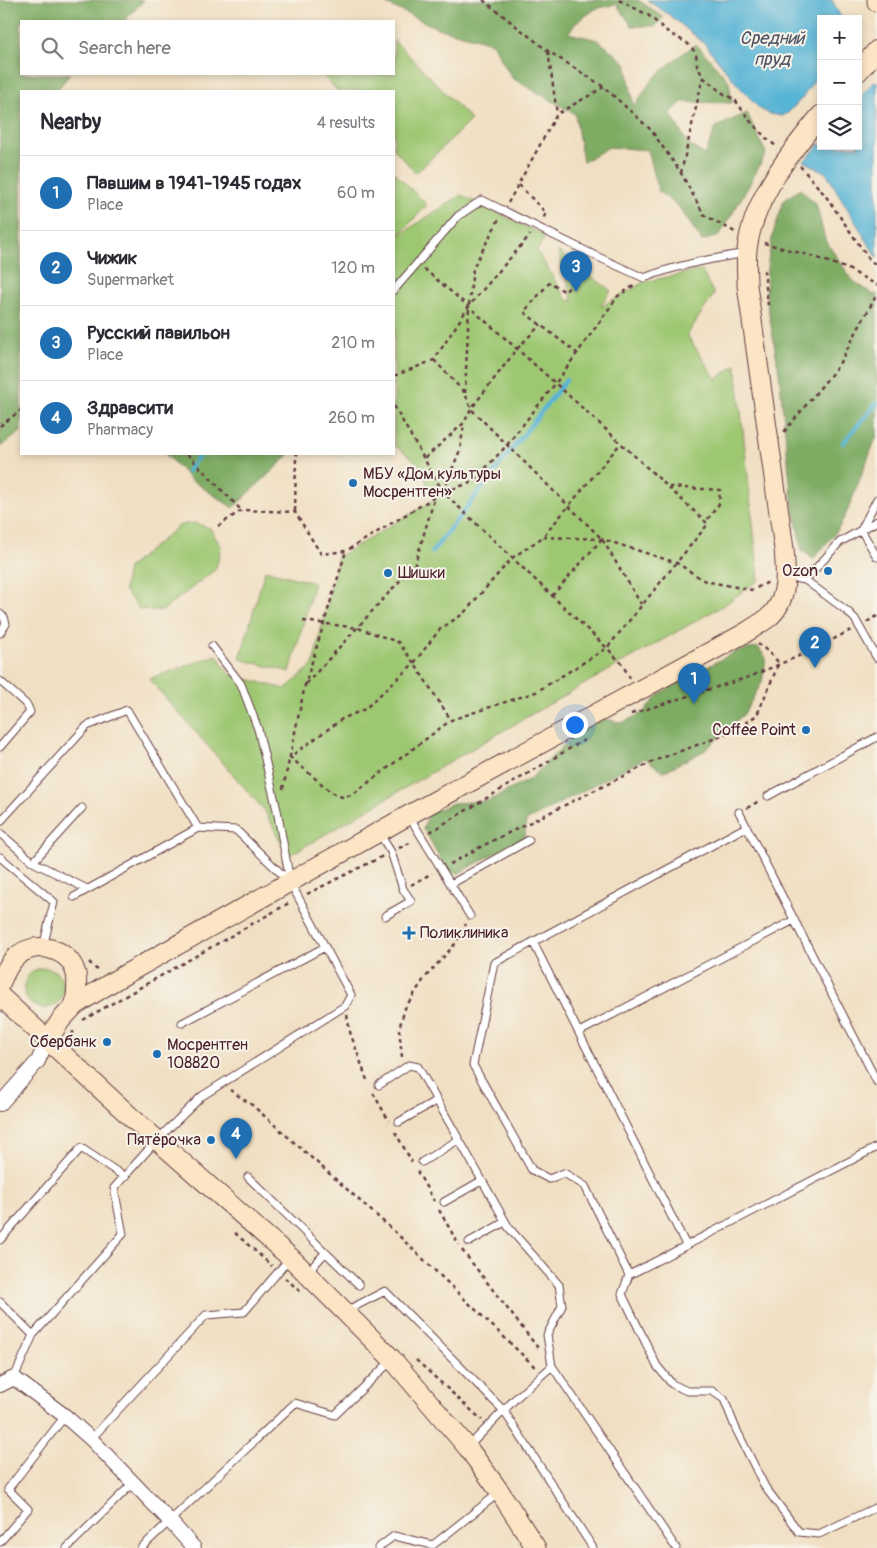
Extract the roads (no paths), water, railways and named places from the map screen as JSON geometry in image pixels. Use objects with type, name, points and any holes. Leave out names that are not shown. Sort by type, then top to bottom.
[{"type":"street","points":[[862,67],[875,50]]},
{"type":"street","points":[[0,1104],[38,1060],[47,1041],[61,1020],[75,1005],[129,972],[409,815],[746,633],[769,618],[776,610],[782,600],[786,580],[784,549],[747,285],[754,248],[748,240],[765,196],[796,144],[817,120]]},
{"type":"street","points":[[0,984],[7,968],[15,958],[25,951],[43,947],[61,953],[71,962],[77,976],[75,1005]]},
{"type":"street","points":[[0,996],[47,1041],[291,1258],[392,1360],[468,1448],[500,1492],[536,1548]]},
{"type":"street","points":[[0,1385],[14,1378],[65,1416],[91,1439],[194,1548]]},
{"type":"lane","points":[[395,289],[458,216],[482,200],[644,278],[664,270],[754,248]]},
{"type":"lane","points":[[861,530],[877,499]]},
{"type":"lane","points":[[805,580],[840,542],[877,521]]},
{"type":"lane","points":[[861,530],[877,557]]},
{"type":"lane","points":[[786,580],[805,580],[847,611],[859,626],[877,658]]},
{"type":"lane","points":[[0,614],[6,621],[0,633]]},
{"type":"lane","points":[[212,646],[241,684],[258,729],[277,810],[290,882]]},
{"type":"lane","points":[[0,682],[27,706],[30,712],[0,748]]},
{"type":"lane","points":[[0,822],[87,726],[127,710],[198,828]]},
{"type":"lane","points":[[768,796],[877,737]]},
{"type":"lane","points":[[33,862],[82,808]]},
{"type":"lane","points":[[739,812],[877,1082]]},
{"type":"lane","points":[[409,815],[470,916]]},
{"type":"lane","points":[[629,1275],[584,1186],[564,1173],[549,1179],[532,1170],[473,1065],[494,962],[746,827]]},
{"type":"lane","points":[[14,1378],[34,1335],[123,1234],[114,1188],[157,1140],[202,1096],[345,1006],[351,995],[290,882],[236,830],[198,828],[74,897]]},
{"type":"lane","points":[[379,832],[391,852],[403,889],[411,901],[385,916]]},
{"type":"lane","points":[[0,833],[33,862],[87,889]]},
{"type":"lane","points":[[451,884],[529,840]]},
{"type":"lane","points":[[0,857],[54,902],[43,947]]},
{"type":"lane","points":[[579,1032],[794,920]]},
{"type":"lane","points":[[533,942],[686,1245]]},
{"type":"lane","points":[[182,1023],[325,947]]},
{"type":"lane","points":[[403,1059],[409,1066]]},
{"type":"lane","points":[[379,1086],[409,1066],[418,1067],[505,1222],[559,1285],[562,1306],[547,1335],[552,1366],[676,1548]]},
{"type":"lane","points":[[399,1122],[437,1100]]},
{"type":"lane","points":[[422,1162],[458,1140]]},
{"type":"lane","points":[[877,1147],[629,1275],[622,1294],[657,1366],[672,1384],[687,1391],[712,1391],[724,1399],[765,1487],[799,1532],[819,1534],[877,1507]]},
{"type":"lane","points":[[0,1240],[82,1148],[125,1177]]},
{"type":"lane","points":[[248,1177],[359,1285]]},
{"type":"lane","points":[[444,1202],[481,1181]]},
{"type":"lane","points":[[469,1242],[505,1222]]},
{"type":"lane","points":[[306,1274],[325,1253]]},
{"type":"lane","points":[[91,1439],[206,1315],[244,1312],[291,1258]]},
{"type":"lane","points":[[344,1312],[385,1291],[504,1411],[593,1548]]},
{"type":"lane","points":[[0,1302],[34,1335]]},
{"type":"lane","points":[[141,1548],[295,1403],[335,1415],[392,1360]]},
{"type":"lane","points":[[468,1448],[552,1366]]},
{"type":"lane","points":[[0,1542],[28,1509],[8,1489],[65,1416]]},
{"type":"lane","points":[[67,1548],[133,1483]]},
{"type":"lane","points":[[378,1548],[394,1536],[433,1545],[500,1492]]},
{"type":"water","name":"Средний пруд","points":[[647,0],[832,0],[840,15],[817,15],[817,76],[803,97],[788,113],[782,116],[770,114],[760,109],[736,83],[705,44],[668,14]]},
{"type":"water","points":[[874,81],[877,82],[877,258],[826,173],[804,161],[817,147],[817,150],[862,150],[862,95]]},
{"type":"waterway","points":[[432,552],[566,380]]},
{"type":"waterway","points":[[843,443],[877,403]]},
{"type":"waterway","points":[[195,461],[200,455]]},
{"type":"waterway","points":[[187,472],[192,465]]},
{"type":"place","name":"Русский павильон","points":[[576,292]]},
{"type":"place","name":"МБУ «Дом культуры Мосрентген»","points":[[353,483]]},
{"type":"place","name":"Ozon","points":[[828,571]]},
{"type":"place","name":"Шишки","points":[[388,573]]},
{"type":"place","name":"Чижик","points":[[815,668]]},
{"type":"place","name":"Павшим в 1941-1945 годах","points":[[694,704]]},
{"type":"place","name":"Coffee Point","points":[[806,730]]},
{"type":"place","name":"Поликлиника","points":[[409,933]]},
{"type":"place","name":"Сбербанк","points":[[107,1042]]},
{"type":"place","name":"Мосрентген 108820","points":[[157,1054]]},
{"type":"place","name":"Пятёрочка","points":[[211,1140]]},
{"type":"place","name":"Здравсити","points":[[236,1159]]}]
